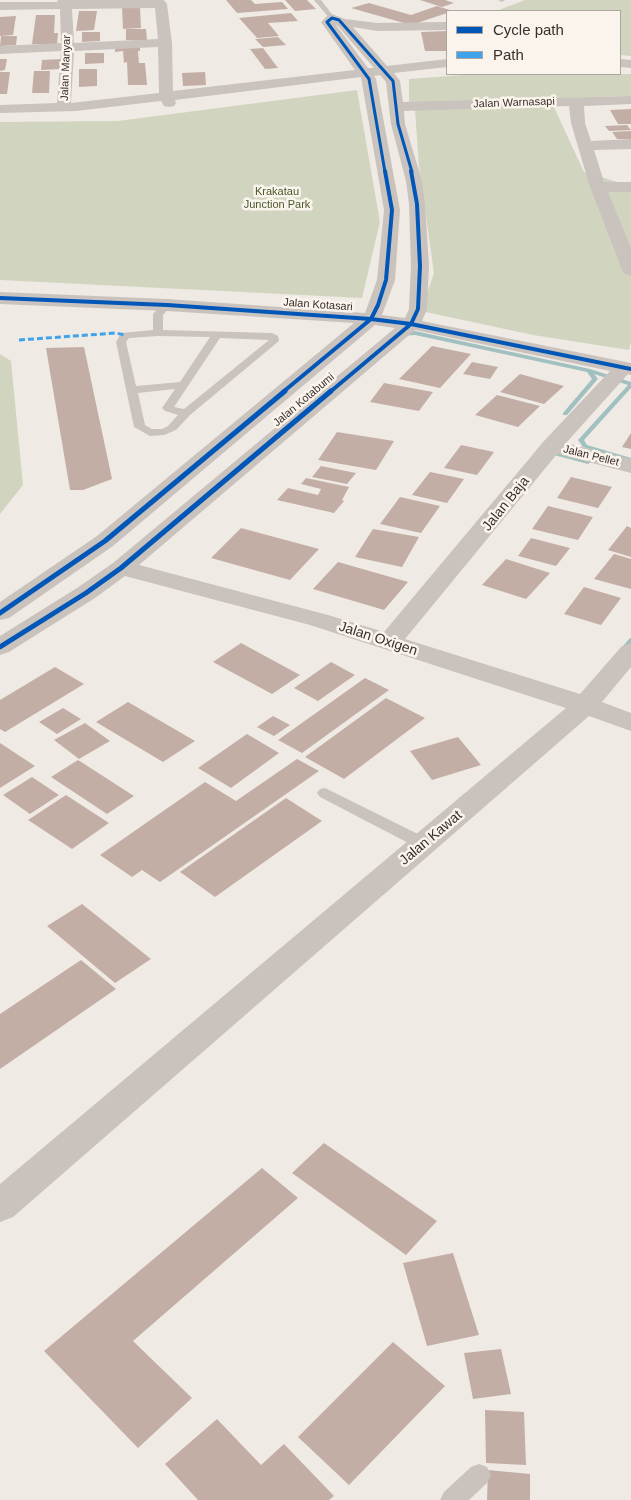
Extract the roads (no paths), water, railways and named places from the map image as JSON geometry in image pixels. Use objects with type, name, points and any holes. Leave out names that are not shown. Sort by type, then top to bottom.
[{"type":"street","points":[[0,6],[64,2],[159,2],[165,43],[167,99]]},
{"type":"street","name":"Jalan Manyar","points":[[64,2],[68,48],[64,107]]},
{"type":"street","points":[[333,20],[377,27],[446,26]]},
{"type":"street","points":[[333,20],[377,74],[393,81],[398,124],[414,181],[417,204],[420,266],[414,316]]},
{"type":"street","points":[[333,20],[377,74],[392,210],[386,280],[374,312]]},
{"type":"street","points":[[0,50],[165,43]]},
{"type":"street","points":[[0,109],[64,107],[167,99],[377,74],[446,63]]},
{"type":"street","points":[[377,74],[446,71]]},
{"type":"street","points":[[0,116],[82,114],[167,99]]},
{"type":"street","name":"Jalan Warnasapi","points":[[397,107],[631,100]]},
{"type":"street","points":[[576,101],[578,123],[598,187],[631,270]]},
{"type":"street","points":[[586,146],[631,144]]},
{"type":"street","points":[[598,187],[631,187]]},
{"type":"street","name":"Jalan Kotasari","points":[[0,286],[414,316],[623,368]]},
{"type":"street","name":"Jalan Kotasari","points":[[0,298],[374,312]]},
{"type":"street","name":"Jalan Kotabumi","points":[[0,613],[105,541],[374,312]]},
{"type":"street","name":"Jalan Kotabumi","points":[[0,647],[86,593],[121,568],[414,316]]},
{"type":"street","name":"Jalan Baja","points":[[388,642],[552,446],[623,368]]},
{"type":"street","name":"Jalan Pellet","points":[[552,446],[631,466]]},
{"type":"street","name":"Jalan Oxigen","points":[[121,568],[318,620],[586,706],[631,724]]},
{"type":"street","name":"Jalan Kawat","points":[[0,1206],[586,706],[631,651]]},
{"type":"lane","points":[[317,0],[333,20]]},
{"type":"lane","points":[[158,333],[158,314],[167,305]]},
{"type":"lane","points":[[158,333],[272,336],[274,341],[186,413],[172,428],[164,432],[150,433],[140,427],[121,342],[125,335],[158,333]]},
{"type":"lane","points":[[186,413],[168,408],[216,336]]},
{"type":"lane","points":[[132,390],[185,385]]},
{"type":"lane","points":[[325,793],[424,844]]},
{"type":"lane","points":[[452,1500],[479,1474]]},
{"type":"waterway","points":[[401,334],[415,333],[589,371],[595,379],[565,414]]},
{"type":"waterway","points":[[590,371],[631,384]]},
{"type":"waterway","points":[[631,385],[581,440],[585,446],[631,460]]},
{"type":"waterway","points":[[556,454],[588,462]]},
{"type":"waterway","points":[[621,652],[631,640]]},
{"type":"park label","name":"Krakatau Junction Park","points":[[277,198]]}]
